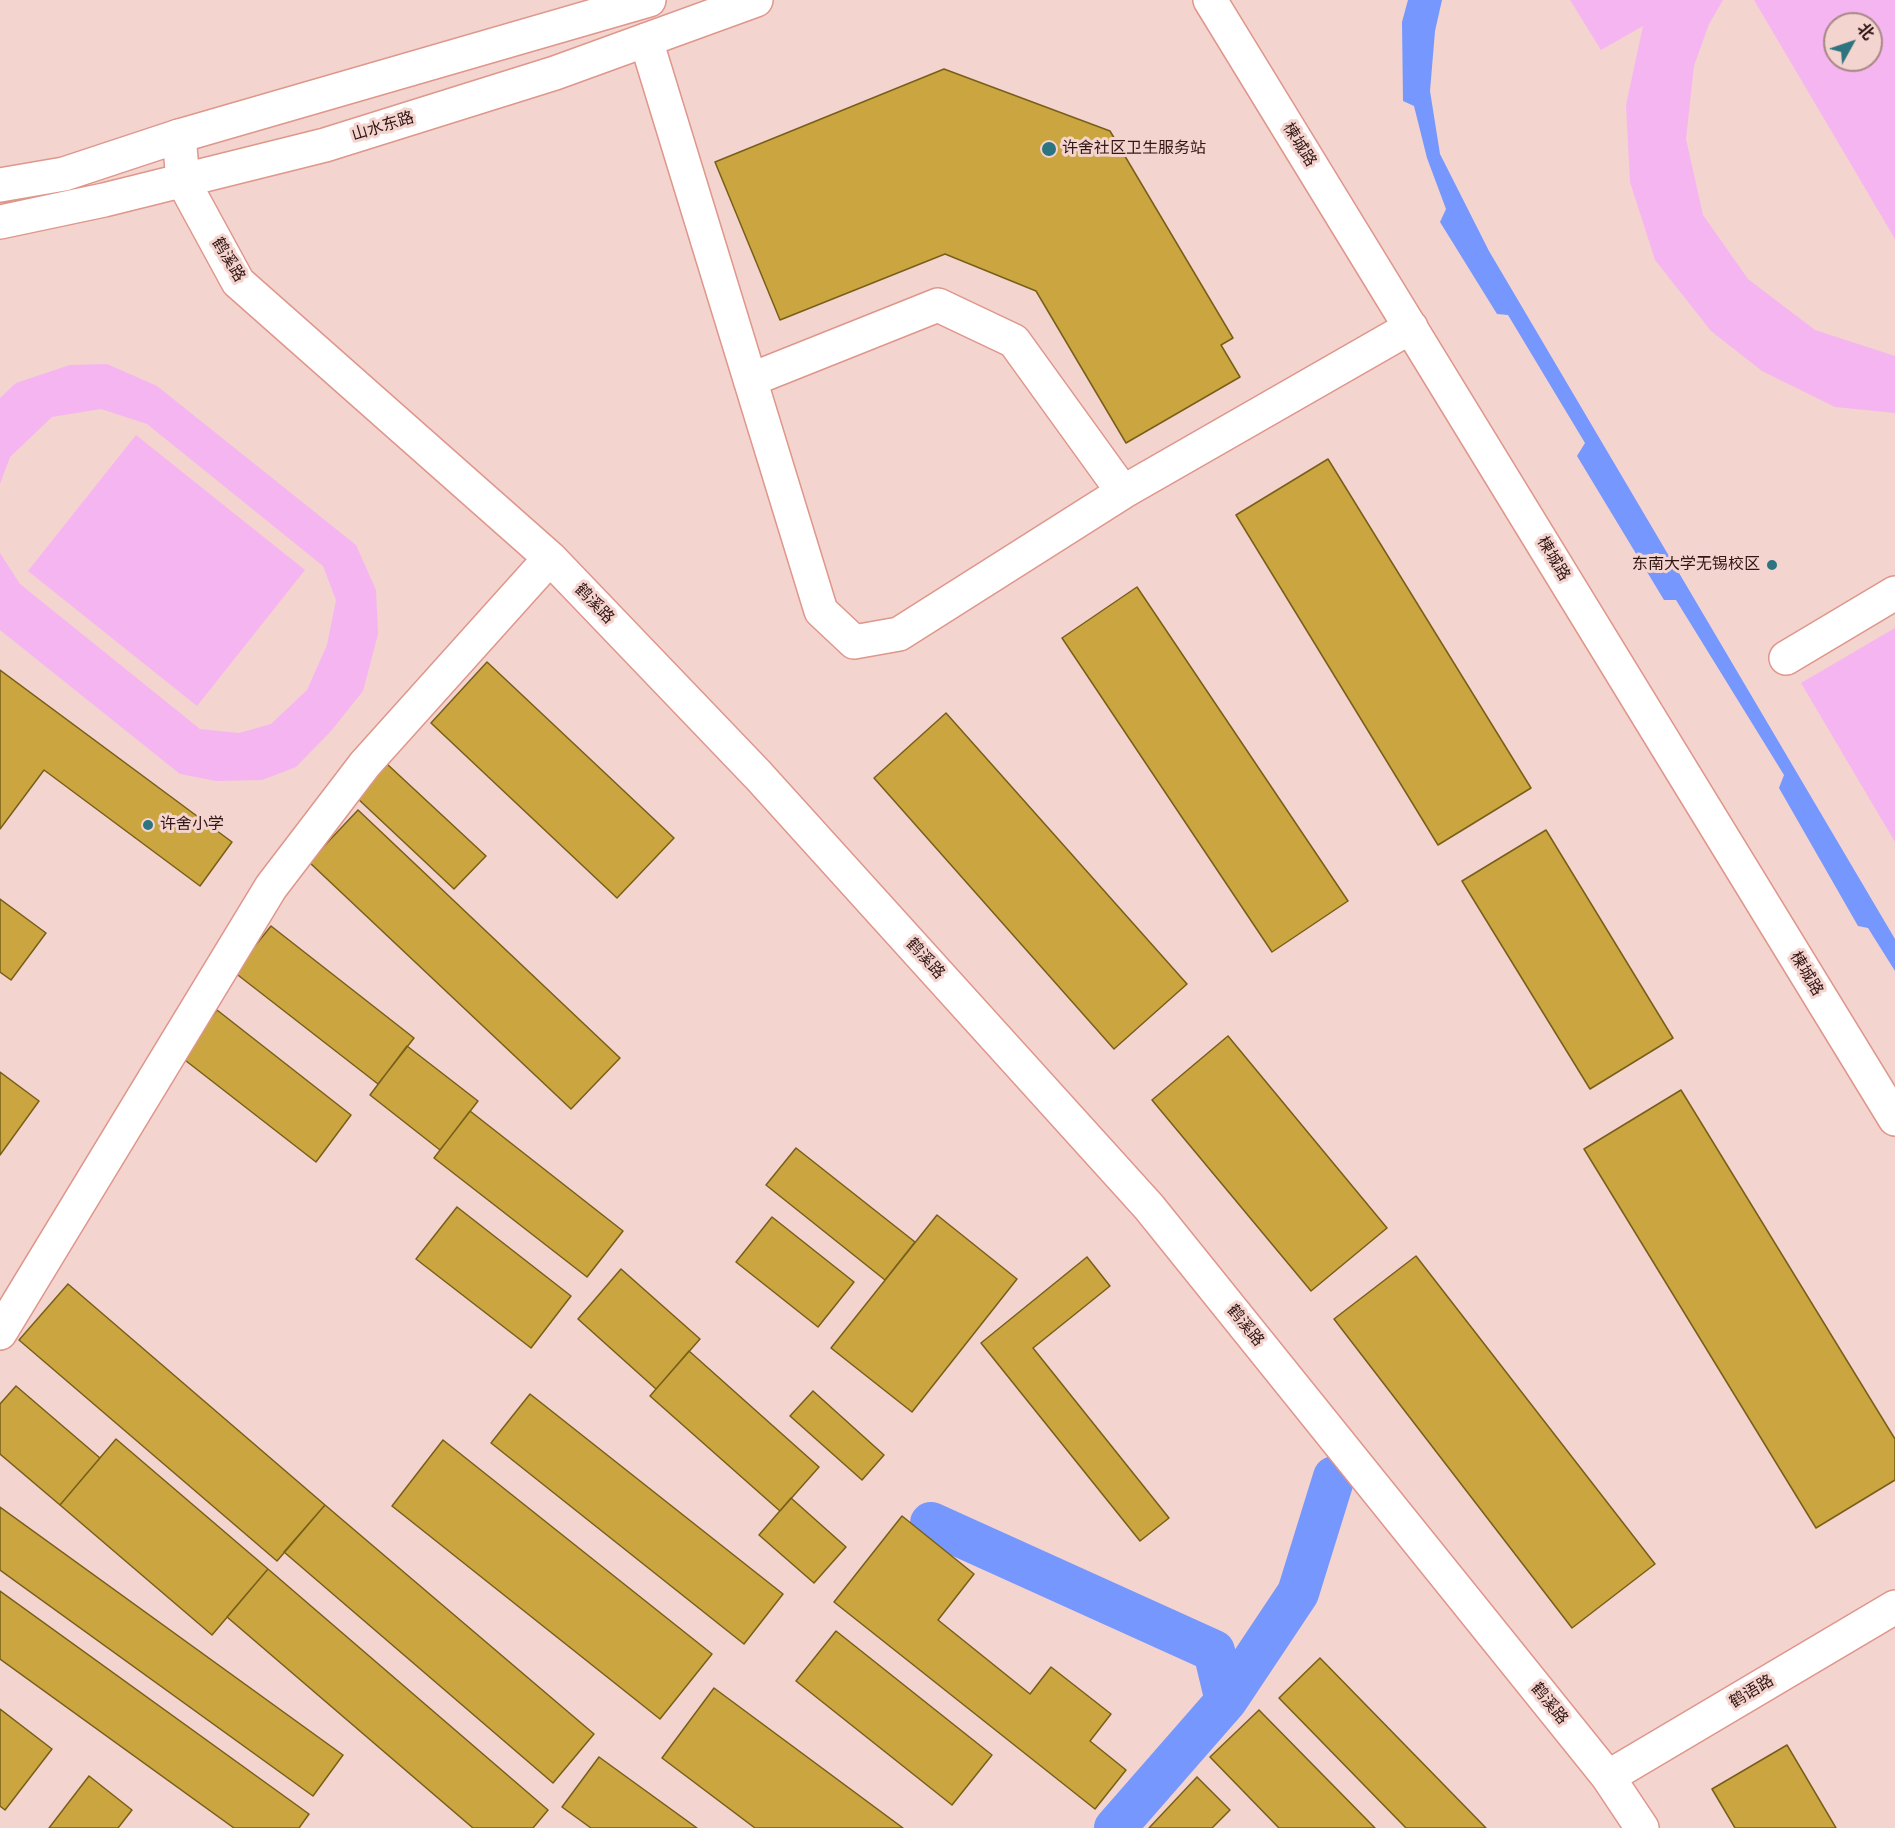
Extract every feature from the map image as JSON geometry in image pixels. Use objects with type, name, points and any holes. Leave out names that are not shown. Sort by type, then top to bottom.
[{"type":"main road","points":[[0,185],[64,174],[179,136],[649,0]]},
{"type":"main road","name":"山水东路","points":[[0,222],[183,181],[336,141],[555,73],[756,0]]},
{"type":"main road","name":"楝城路","points":[[1210,0],[1895,1119]]},
{"type":"main road","points":[[646,40],[821,611],[854,642],[899,634],[1123,492],[1411,327]]},
{"type":"main road","name":"鹤溪路","points":[[179,136],[183,181],[238,282],[550,558],[758,775],[1149,1207],[1608,1777],[1642,1828]]},
{"type":"main road","points":[[750,380],[938,304],[1014,341],[1123,492]]},
{"type":"main road","points":[[0,1334],[272,887],[365,764],[550,558]]},
{"type":"main road","points":[[1786,658],[1895,593]]},
{"type":"main road","name":"鹤语路","points":[[1608,1777],[1895,1607]]},
{"type":"shaded area","points":[[1570,0],[1723,0],[1709,24],[1694,66],[1686,139],[1703,215],[1748,279],[1815,330],[1895,356],[1895,413],[1835,407],[1762,371],[1711,331],[1655,260],[1630,182],[1626,105],[1643,26],[1601,50]]},
{"type":"shaded area","points":[[1754,0],[1895,0],[1895,239]]},
{"type":"shaded area","points":[[107,364],[157,386],[356,545],[376,590],[378,634],[363,691],[331,731],[296,767],[262,780],[216,781],[180,774],[0,630],[0,553],[20,584],[200,729],[239,733],[271,724],[307,690],[327,645],[336,600],[323,566],[147,424],[101,409],[52,417],[10,457],[0,484],[0,398],[16,383],[70,365]]},
{"type":"shaded area","points":[[136,435],[305,570],[197,706],[28,571]]},
{"type":"shaded area","points":[[1895,628],[1895,842],[1801,683]]},
{"type":"water","points":[[1408,0],[1442,0],[1435,31],[1430,91],[1440,154],[1489,251],[1895,939],[1895,971],[1868,928],[1858,926],[1779,788],[1784,775],[1676,600],[1664,600],[1577,456],[1585,443],[1508,315],[1497,314],[1440,222],[1446,209],[1427,158],[1414,106],[1403,101],[1402,22]]},
{"type":"building","points":[[944,69],[1110,131],[1233,338],[1221,345],[1240,377],[1126,443],[1036,291],[945,254],[780,320],[715,162]]},
{"type":"building","points":[[1328,459],[1531,788],[1438,845],[1236,515]]},
{"type":"building","points":[[1137,587],[1348,901],[1272,952],[1062,638]]},
{"type":"building","points":[[487,662],[674,838],[617,898],[431,723]]},
{"type":"building","points":[[0,670],[232,842],[200,886],[44,770],[0,829]]},
{"type":"building","points":[[946,713],[1187,984],[1114,1049],[874,778]]},
{"type":"building","points":[[387,764],[486,856],[454,889],[356,797]]},
{"type":"building","points":[[358,810],[620,1058],[571,1109],[309,862]]},
{"type":"building","points":[[1546,830],[1673,1038],[1590,1089],[1462,881]]},
{"type":"building","points":[[0,899],[46,933],[11,980],[0,972]]},
{"type":"building","points":[[271,926],[414,1038],[378,1084],[234,972]]},
{"type":"building","points":[[217,1010],[351,1115],[316,1162],[181,1057]]},
{"type":"building","points":[[1228,1036],[1387,1228],[1311,1291],[1152,1100]]},
{"type":"building","points":[[407,1046],[478,1101],[440,1150],[370,1095]]},
{"type":"building","points":[[0,1072],[39,1101],[0,1155]]},
{"type":"building","points":[[1681,1090],[1895,1439],[1895,1480],[1816,1528],[1584,1149]]},
{"type":"building","points":[[470,1111],[623,1231],[587,1277],[434,1158]]},
{"type":"building","points":[[796,1148],[915,1242],[885,1280],[766,1185]]},
{"type":"building","points":[[457,1207],[571,1296],[531,1348],[416,1259]]},
{"type":"building","points":[[937,1215],[1017,1279],[912,1412],[831,1348]]},
{"type":"building","points":[[772,1217],[854,1282],[818,1327],[736,1262]]},
{"type":"building","points":[[1416,1256],[1655,1564],[1572,1628],[1334,1319]]},
{"type":"building","points":[[1087,1257],[1110,1286],[1033,1348],[1169,1518],[1140,1541],[981,1343]]},
{"type":"building","points":[[621,1269],[700,1339],[656,1389],[578,1319]]},
{"type":"building","points":[[68,1284],[325,1505],[277,1561],[19,1340]]},
{"type":"building","points":[[689,1351],[819,1467],[780,1511],[650,1396]]},
{"type":"building","points":[[16,1386],[100,1458],[60,1505],[0,1454],[0,1404]]},
{"type":"building","points":[[813,1391],[884,1455],[862,1480],[790,1416]]},
{"type":"building","points":[[530,1394],[783,1594],[744,1644],[491,1443]]},
{"type":"building","points":[[116,1439],[268,1569],[212,1635],[60,1505]]},
{"type":"building","points":[[443,1440],[712,1654],[660,1719],[392,1506]]},
{"type":"building","points":[[791,1498],[846,1547],[814,1583],[759,1535]]},
{"type":"building","points":[[325,1505],[594,1734],[553,1783],[284,1552]]},
{"type":"building","points":[[0,1507],[343,1755],[313,1796],[0,1570]]},
{"type":"building","points":[[902,1516],[974,1574],[938,1620],[1030,1694],[1051,1667],[1111,1714],[1090,1741],[1126,1770],[1095,1809],[834,1602]]},
{"type":"building","points":[[268,1569],[548,1810],[533,1828],[473,1828],[227,1617]]},
{"type":"building","points":[[0,1591],[309,1814],[299,1828],[234,1828],[0,1659]]},
{"type":"building","points":[[836,1631],[992,1755],[952,1805],[796,1681]]},
{"type":"building","points":[[1320,1658],[1486,1828],[1406,1828],[1279,1698]]},
{"type":"building","points":[[714,1688],[903,1828],[755,1828],[662,1758]]},
{"type":"building","points":[[0,1709],[52,1749],[5,1810],[0,1806]]},
{"type":"building","points":[[1259,1710],[1375,1828],[1279,1828],[1210,1757]]},
{"type":"building","points":[[1787,1745],[1836,1828],[1735,1828],[1712,1789]]},
{"type":"building","points":[[599,1757],[697,1828],[591,1828],[562,1807]]},
{"type":"building","points":[[89,1776],[132,1810],[118,1828],[49,1828]]},
{"type":"building","points":[[1197,1777],[1230,1810],[1212,1828],[1149,1828]]},
{"type":"waterway","points":[[1226,1701],[1298,1593],[1334,1477]]},
{"type":"waterway","points":[[931,1523],[1214,1651],[1226,1701],[1115,1828]]},
{"type":"place","name":"许舍社区卫生服务站","points":[[1049,149]]},
{"type":"place","name":"东南大学无锡校区","points":[[1772,565]]},
{"type":"place","name":"许舍小学","points":[[148,825]]}]
